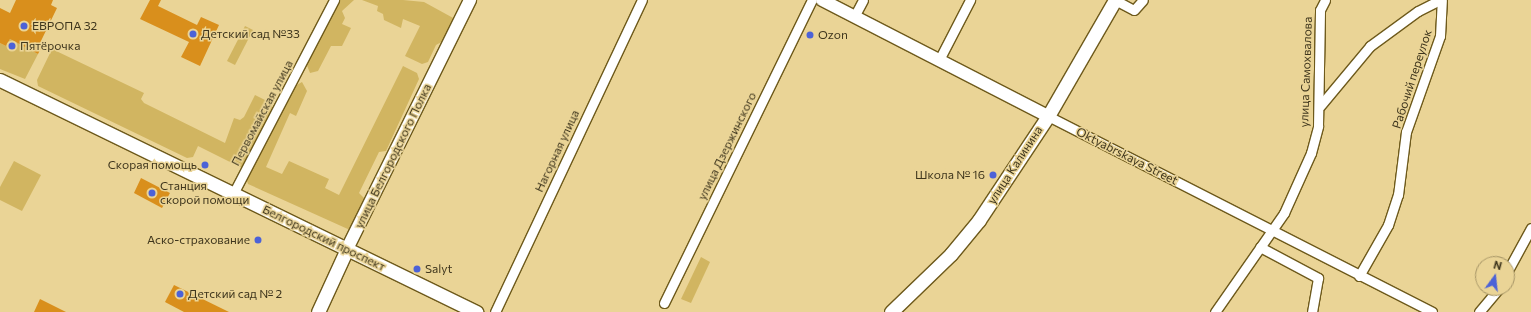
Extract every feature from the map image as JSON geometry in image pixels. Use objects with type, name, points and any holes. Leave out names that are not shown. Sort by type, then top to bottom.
[{"type":"main road","name":"улица Калинина","points":[[891,312],[951,254],[979,220],[1048,116],[1115,0]]},
{"type":"main road","name":"Белгородский проспект","points":[[0,80],[476,312]]},
{"type":"main road","name":"улица Белгородского Полка","points":[[318,312],[347,249]]},
{"type":"street","name":"Первомайская улица","points":[[233,194],[334,0]]},
{"type":"street","name":"улица Белгородского Полка","points":[[347,249],[470,0]]},
{"type":"street","name":"Нагорная улица","points":[[495,312],[642,0]]},
{"type":"street","name":"улица Дзержинского","points":[[664,303],[812,0]]},
{"type":"street","name":"Oktyabrskaya Street","points":[[822,0],[1272,232],[1432,312]]},
{"type":"street","points":[[854,17],[863,0]]},
{"type":"street","points":[[938,60],[970,0]]},
{"type":"street","points":[[1115,0],[1134,10],[1143,0]]},
{"type":"street","name":"улица Самохвалова","points":[[1215,312],[1272,232],[1311,152],[1320,106],[1320,10],[1325,0]]},
{"type":"street","points":[[1320,106],[1370,46],[1418,11],[1441,0]]},
{"type":"street","name":"Рабочий переулок","points":[[1359,276],[1388,224],[1398,195],[1406,132],[1440,36],[1441,0]]},
{"type":"street","points":[[1515,257],[1531,228]]},
{"type":"street","points":[[1260,247],[1318,278],[1312,312]]},
{"type":"street","points":[[1479,312],[1492,296]]},
{"type":"shaded area","points":[[339,0],[354,0],[342,11],[345,18],[342,24],[351,28],[342,46],[331,46],[318,71],[310,73],[306,63]]},
{"type":"shaded area","points":[[362,0],[403,0],[424,2],[455,19],[445,40],[436,45],[428,62],[422,64],[405,56],[420,26],[403,19],[401,28],[384,20],[383,14],[377,11],[378,6]]},
{"type":"shaded area","points":[[245,26],[253,30],[235,65],[227,61]]},
{"type":"shaded area","points":[[10,39],[38,54],[25,79],[0,69],[0,43],[6,46]]},
{"type":"shaded area","points":[[52,49],[144,93],[141,99],[144,103],[225,143],[234,118],[240,120],[244,117],[255,95],[271,103],[273,109],[242,168],[198,146],[193,157],[187,158],[38,86],[37,80]]},
{"type":"shaded area","points":[[403,66],[417,73],[419,79],[386,151],[379,152],[359,193],[366,200],[350,230],[248,184],[246,178],[293,87],[302,82],[307,91],[296,116],[290,113],[266,167],[282,174],[289,161],[329,179],[325,188],[339,195]]},
{"type":"shaded area","points":[[14,161],[41,175],[22,211],[0,200],[0,187]]},
{"type":"shaded area","points":[[701,257],[710,262],[691,303],[681,299]]},
{"type":"building","name":"ЕВРОПА 32","points":[[16,0],[53,0],[51,5],[57,8],[40,43],[43,44],[38,54],[10,39],[6,46],[0,43],[0,8],[10,13]]},
{"type":"building","name":"Детский сад №33","points":[[150,0],[161,0],[158,6],[197,25],[201,17],[219,25],[200,66],[181,57],[189,42],[140,19]]},
{"type":"building","name":"Станция скорой помощи","points":[[141,178],[170,193],[162,208],[134,193]]},
{"type":"building","name":"Детский сад № 2","points":[[174,285],[229,312],[184,312],[165,302]]},
{"type":"building","points":[[40,299],[66,312],[34,312]]},
{"type":"place","name":"ЕВРОПА 32","points":[[24,26]]},
{"type":"place","name":"Детский сад №33","points":[[193,34]]},
{"type":"place","name":"Ozon","points":[[810,35]]},
{"type":"place","name":"Пятёрочка","points":[[12,46]]},
{"type":"place","name":"Скорая помощь","points":[[205,165]]},
{"type":"place","name":"Школа № 16","points":[[993,175]]},
{"type":"place","name":"Станция скорой помощи","points":[[152,193]]},
{"type":"place","name":"Аско-страхование","points":[[258,240]]},
{"type":"place","name":"Salyt","points":[[417,269]]},
{"type":"place","name":"Детский сад № 2","points":[[180,294]]}]
